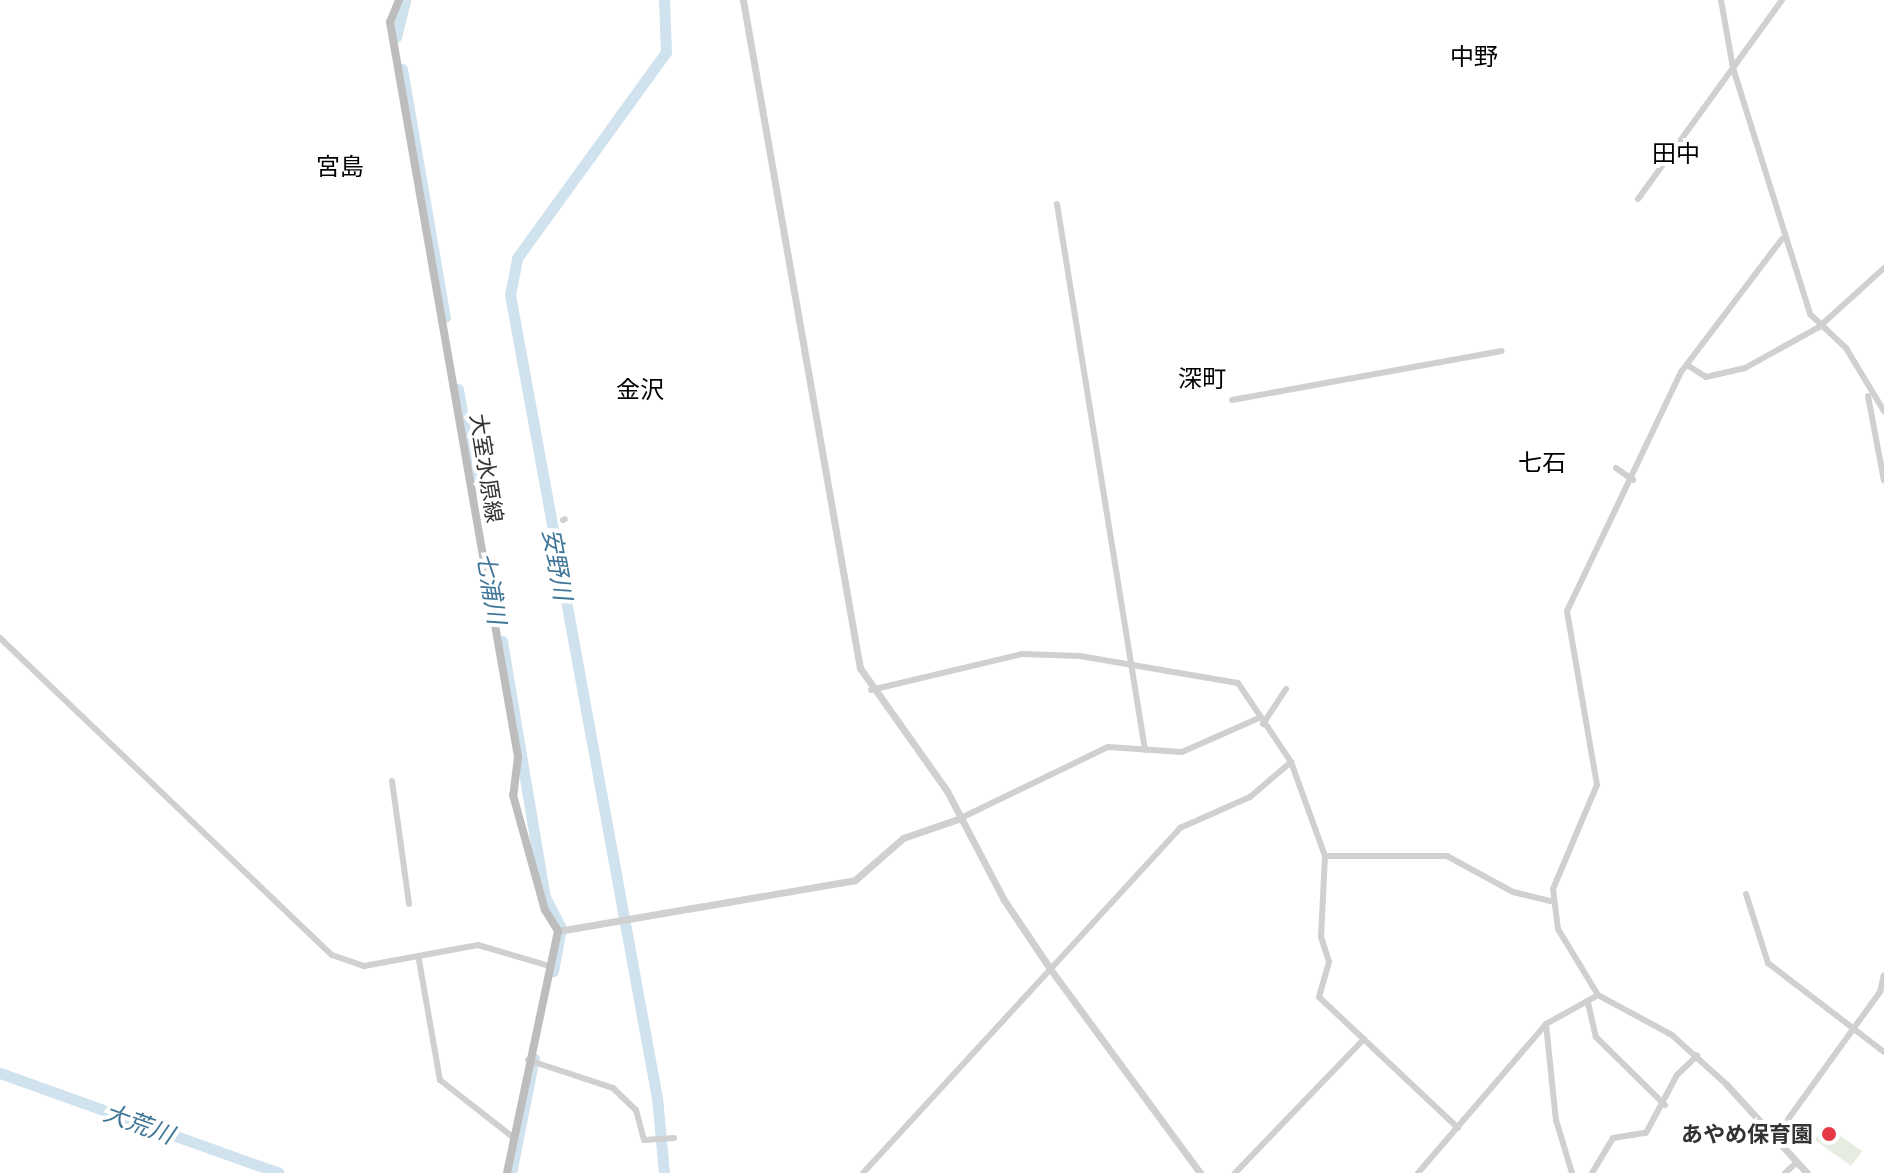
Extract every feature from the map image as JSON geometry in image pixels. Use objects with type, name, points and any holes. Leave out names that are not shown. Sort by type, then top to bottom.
[{"type":"main road","name":"大室水原線","points":[[399,0],[390,22],[518,757],[513,795],[545,910],[558,931]]},
{"type":"main road","points":[[507,1173],[528,1060],[558,931]]},
{"type":"street","points":[[743,0],[855,653],[871,690],[961,818],[1051,970],[1200,1173]]},
{"type":"street","points":[[1721,0],[1733,68],[1782,239],[1819,327],[1854,359],[1867,392],[1884,481]]},
{"type":"street","points":[[1638,199],[1782,0]]},
{"type":"street","points":[[1057,204],[1136,667],[1145,750]]},
{"type":"street","points":[[1782,239],[1687,365],[1633,480],[1569,602],[1571,656],[1597,785],[1554,902],[1563,941],[1598,995],[1697,1056],[1776,1136],[1807,1173]]},
{"type":"street","points":[[1687,365],[1715,378],[1819,327],[1884,268]]},
{"type":"street","points":[[1232,400],[1502,351]]},
{"type":"street","points":[[1867,392],[1884,411]]},
{"type":"street","points":[[1616,468],[1633,480]]},
{"type":"street","points":[[0,638],[332,955],[364,966],[419,960],[478,945],[550,966]]},
{"type":"street","points":[[871,690],[1022,654],[1238,683],[1291,762],[1325,856],[1321,927],[1329,962],[1318,993],[1458,1128]]},
{"type":"street","points":[[558,931],[855,880],[903,838],[961,818],[1108,747],[1182,752],[1210,745],[1261,721],[1286,689]]},
{"type":"street","points":[[863,1173],[1180,828],[1250,797],[1291,762]]},
{"type":"street","points":[[392,781],[409,904]]},
{"type":"street","points":[[1325,856],[1447,856],[1513,892],[1554,902]]},
{"type":"street","points":[[1746,894],[1768,963],[1884,1052]]},
{"type":"street","points":[[419,960],[443,1084],[514,1138]]},
{"type":"street","points":[[1776,1136],[1851,1029],[1884,975]]},
{"type":"street","points":[[1418,1173],[1546,1024],[1598,995]]},
{"type":"street","points":[[1588,1003],[1596,1037],[1665,1105]]},
{"type":"street","points":[[1546,1024],[1556,1120],[1572,1173]]},
{"type":"street","points":[[1235,1173],[1364,1039]]},
{"type":"street","points":[[1592,1173],[1613,1138],[1646,1133],[1665,1105],[1677,1075],[1697,1056]]},
{"type":"street","points":[[528,1060],[613,1088],[636,1110],[648,1140],[672,1138]]},
{"type":"street","points":[[1785,1173],[1796,1163]]},
{"type":"shaded area","points":[[1825,1125],[1862,1151],[1851,1166],[1815,1140]]},
{"type":"waterway","name":"七浦川","points":[[396,37],[405,0]]},
{"type":"waterway","name":"安野川","points":[[664,0],[666,52],[517,258],[510,295],[657,1098],[664,1173]]},
{"type":"waterway","name":"七浦川","points":[[402,69],[445,317]]},
{"type":"waterway","name":"七浦川","points":[[458,389],[475,490]]},
{"type":"waterway","name":"七浦川","points":[[502,641],[545,897],[561,928],[553,971]]},
{"type":"waterway","name":"七浦川","points":[[511,1173],[534,1058]]},
{"type":"waterway","name":"大荒川","points":[[0,1073],[279,1173]]},
{"type":"place","name":"あやめ保育園","points":[[1829,1134]]},
{"type":"district","name":"中野","points":[[1474,56]]},
{"type":"district","name":"田中","points":[[1676,153]]},
{"type":"district","name":"宮島","points":[[340,166]]},
{"type":"district","name":"深町","points":[[1202,378]]},
{"type":"district","name":"金沢","points":[[640,389]]},
{"type":"district","name":"七石","points":[[1542,462]]}]
